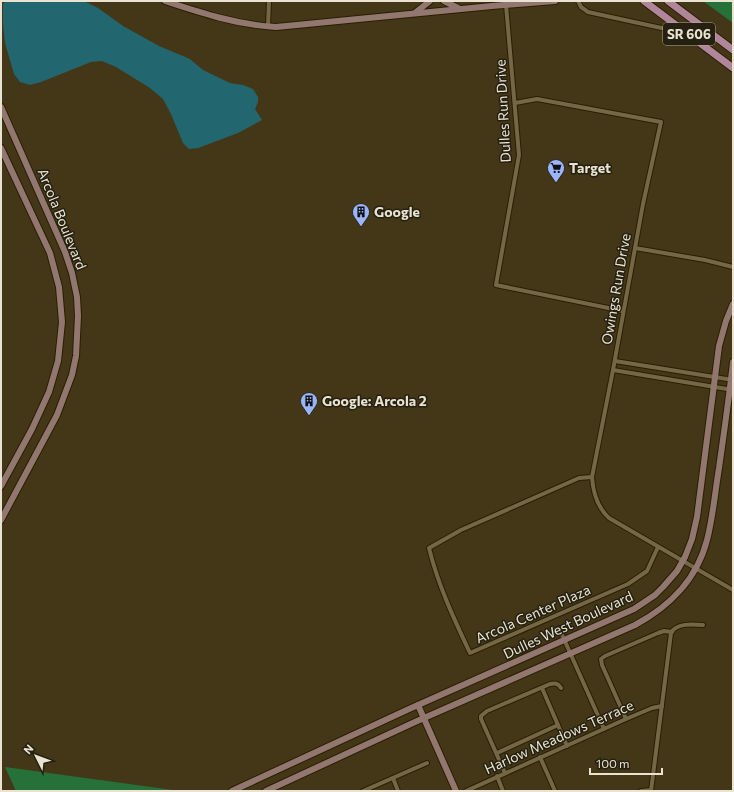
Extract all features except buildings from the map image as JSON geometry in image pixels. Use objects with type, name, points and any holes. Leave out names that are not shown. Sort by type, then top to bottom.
[{"type":"main road","name":"SR 606","points":[[644,1],[733,68]]},
{"type":"main road","name":"SR 606","points":[[668,1],[733,50]]},
{"type":"street","points":[[165,1],[240,23],[268,26],[284,26],[555,1]]},
{"type":"street","points":[[268,26],[270,1]]},
{"type":"street","points":[[415,13],[430,1]]},
{"type":"street","points":[[444,1],[460,9]]},
{"type":"street","points":[[578,1],[581,7],[588,12],[666,29]]},
{"type":"street","name":"Dulles Run Drive","points":[[506,5],[519,148],[496,285],[624,311]]},
{"type":"street","name":"Owings Run Drive","points":[[515,103],[537,99],[661,122],[642,204],[615,361],[592,477],[596,500],[604,514],[616,523],[658,548],[733,590]]},
{"type":"street","name":"Arcola Boulevard","points":[[1,107],[65,252],[76,289],[78,316],[76,356],[72,375],[58,415],[1,520]]},
{"type":"street","name":"Arcola Boulevard","points":[[1,148],[50,253],[59,288],[62,322],[58,361],[49,392],[32,429],[1,486]]},
{"type":"street","points":[[635,248],[705,260],[733,268]]},
{"type":"street","name":"Dulles West Boulevard","points":[[232,791],[418,705],[634,609],[644,603],[663,587],[677,571],[683,561],[695,530],[714,378],[722,333],[733,304]]},
{"type":"street","points":[[615,361],[732,380]]},
{"type":"street","name":"Dulles West Boulevard","points":[[266,791],[648,617],[666,605],[679,592],[690,577],[704,552],[709,533],[731,390],[733,362]]},
{"type":"street","points":[[613,370],[731,390]]},
{"type":"street","name":"Arcola Center Plaza","points":[[592,477],[579,478],[460,530],[429,548],[435,571],[450,610],[470,654],[628,584],[647,571],[658,548]]},
{"type":"street","points":[[641,791],[651,790],[672,632],[677,626],[703,625]]},
{"type":"street","points":[[559,628],[604,729]]},
{"type":"street","points":[[626,719],[602,667],[601,659],[658,633],[664,631],[672,632]]},
{"type":"street","points":[[505,773],[481,716],[487,711],[554,683],[559,684],[561,688]]},
{"type":"street","points":[[542,688],[567,746]]},
{"type":"street","points":[[418,705],[456,791]]},
{"type":"street","name":"Harlow Meadows Terrace","points":[[466,791],[626,719],[652,708],[662,706]]},
{"type":"street","points":[[497,753],[558,725]]},
{"type":"street","points":[[540,757],[555,791]]},
{"type":"street","points":[[363,791],[427,763]]},
{"type":"street","points":[[497,776],[503,791]]},
{"type":"street","points":[[393,778],[398,791]]},
{"type":"green space","points":[[703,1],[733,1],[733,23]]},
{"type":"green space","points":[[5,767],[173,790],[16,791]]},
{"type":"water","points":[[6,1],[84,1],[98,8],[123,26],[159,46],[190,59],[203,70],[230,83],[243,85],[253,89],[258,97],[258,102],[255,109],[262,120],[238,133],[198,148],[189,149],[183,143],[163,99],[150,88],[116,67],[102,61],[91,62],[30,85],[20,82],[14,74],[5,43],[3,4]]},
{"type":"place","name":"Target","points":[[556,183]]},
{"type":"place","name":"Google","points":[[361,227]]},
{"type":"place","name":"Google: Arcola 2","points":[[309,416]]}]
